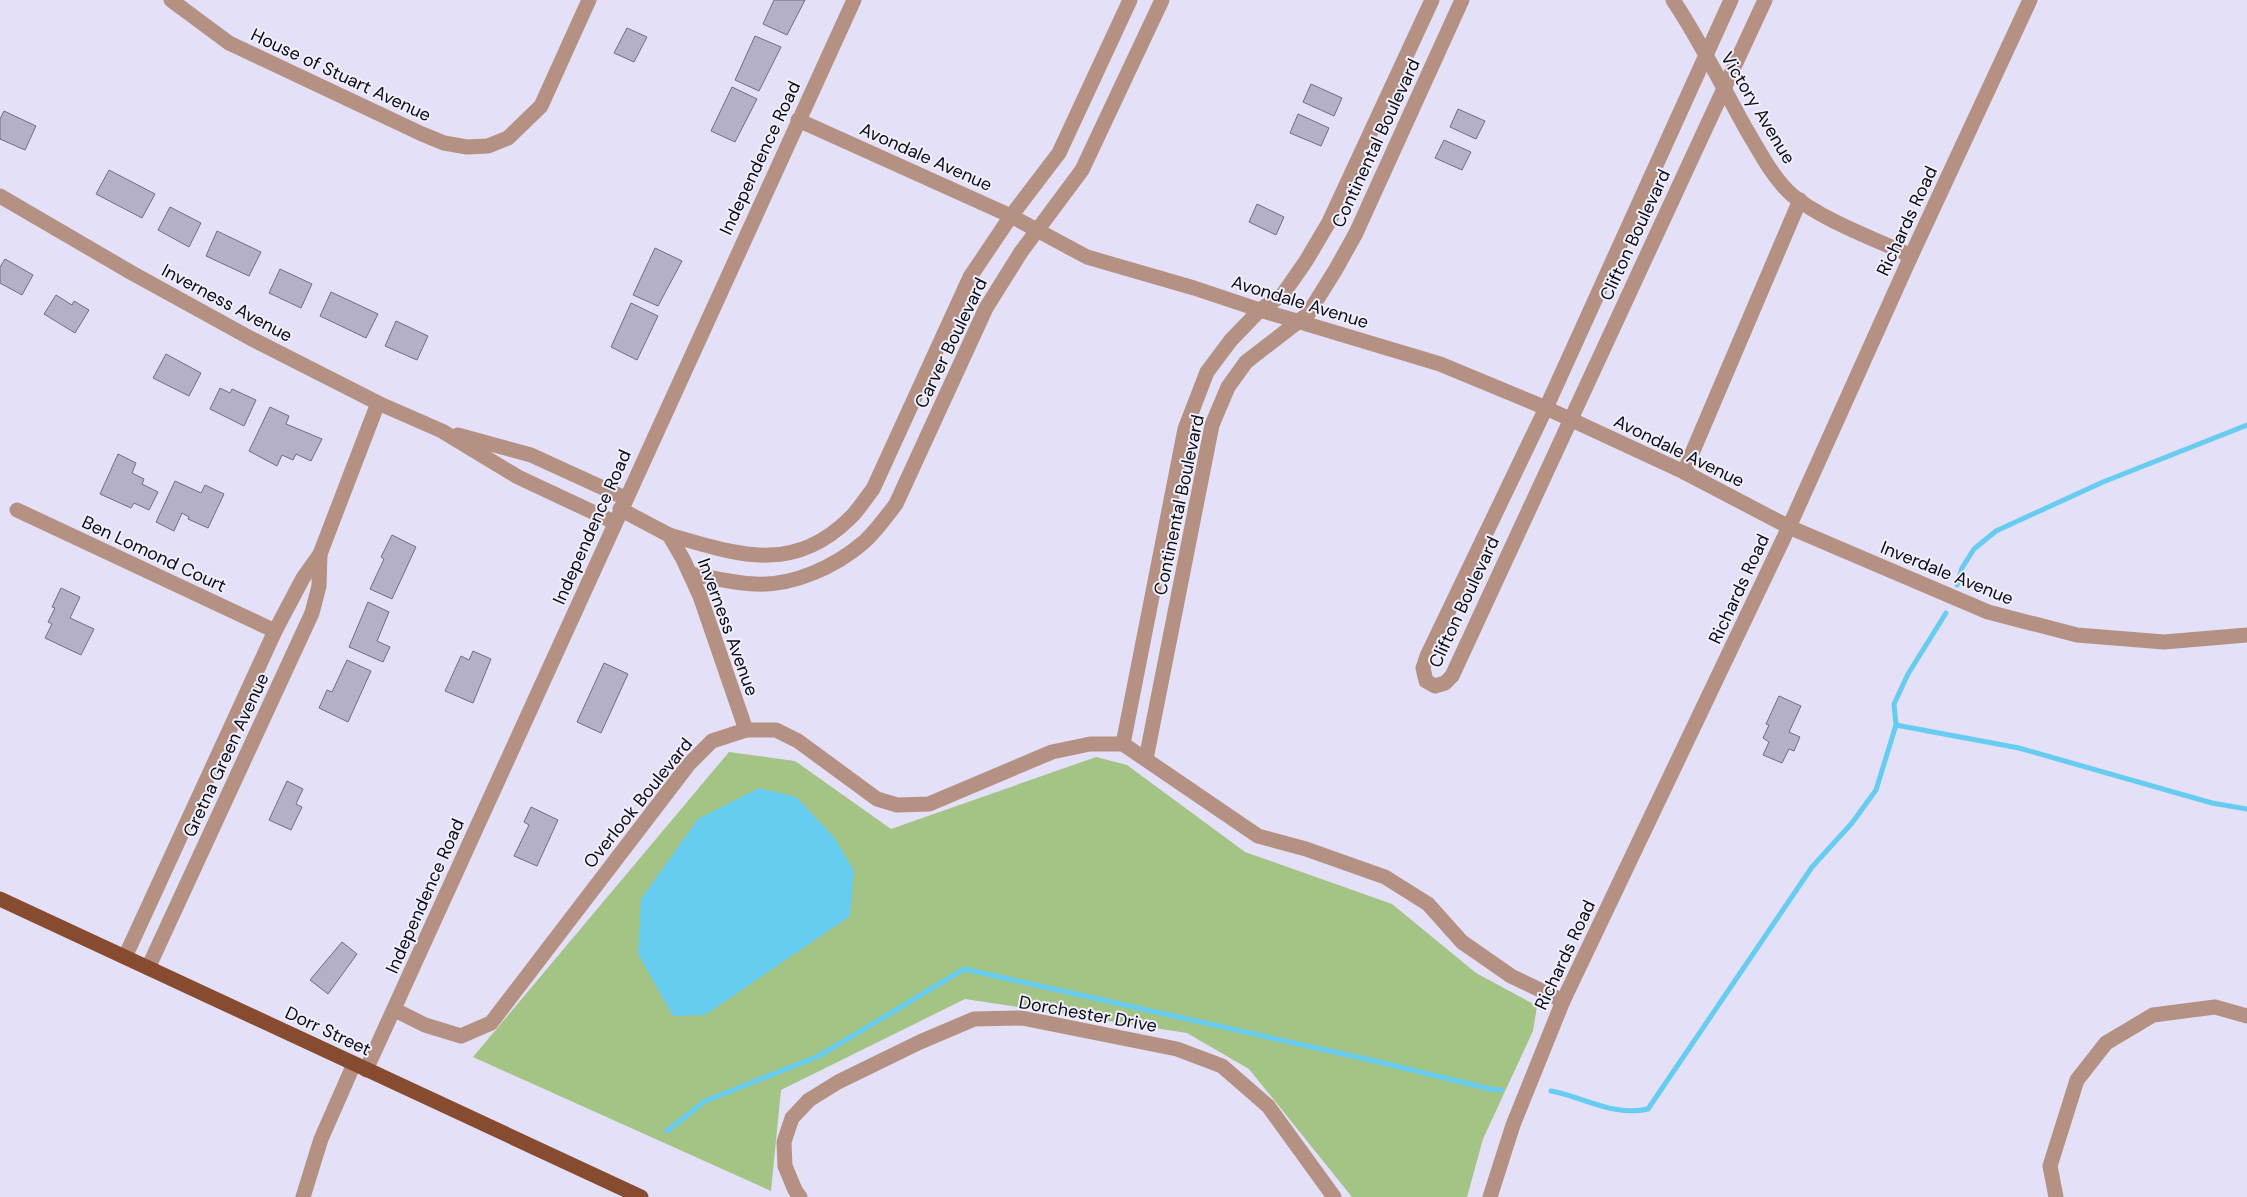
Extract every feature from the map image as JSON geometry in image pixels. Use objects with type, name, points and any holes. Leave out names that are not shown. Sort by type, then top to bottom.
[{"type":"main road","name":"Dorr Street","points":[[0,899],[641,1197]]},
{"type":"street","name":"House of Stuart Avenue","points":[[171,0],[229,43],[422,134],[444,143],[467,147],[488,146],[508,138],[541,106],[589,0]]},
{"type":"street","name":"Independence Road","points":[[303,1197],[321,1139],[360,1067],[394,1010],[620,510],[854,0]]},
{"type":"street","name":"Carver Boulevard","points":[[669,535],[734,553],[780,556],[819,543],[850,519],[873,489],[970,277],[1011,216],[1060,153],[1130,0]]},
{"type":"street","name":"Carver Boulevard","points":[[690,574],[755,584],[784,582],[813,573],[838,562],[864,542],[896,504],[986,308],[1020,252],[1082,170],[1162,0]]},
{"type":"street","name":"Continental Boulevard","points":[[1123,744],[1185,428],[1207,372],[1231,340],[1260,310],[1283,294],[1306,262],[1329,222],[1432,0]]},
{"type":"street","name":"Continental Boulevard","points":[[1146,760],[1212,425],[1228,387],[1246,362],[1308,314],[1319,297],[1356,232],[1462,0]]},
{"type":"street","name":"Victory Avenue","points":[[1673,0],[1694,31],[1705,56],[1768,167],[1792,195],[1823,215],[1911,256]]},
{"type":"street","name":"Clifton Boulevard","points":[[1731,0],[1546,408],[1427,656],[1423,668],[1426,681],[1435,686],[1445,683],[1452,676],[1764,0]]},
{"type":"street","name":"Richards Road","points":[[1490,1197],[1513,1125],[1563,1001],[1789,527],[1911,256],[2030,0]]},
{"type":"street","name":"Avondale Avenue","points":[[798,120],[1011,216],[1087,257],[1440,364],[1570,418],[1684,472],[1789,527]]},
{"type":"street","name":"Inverness Avenue","points":[[0,196],[250,338],[378,403],[442,431],[518,478],[620,510]]},
{"type":"street","points":[[1684,472],[1800,200]]},
{"type":"street","name":"Gretna Green Avenue","points":[[125,957],[275,631],[303,578],[320,554],[378,403]]},
{"type":"street","name":"Inverness Avenue","points":[[442,431],[531,455],[620,510],[669,535],[700,596],[746,730]]},
{"type":"street","name":"Ben Lomond Court","points":[[17,510],[275,631]]},
{"type":"street","name":"Inverdale Avenue","points":[[1789,527],[1931,589],[2008,618],[2077,635],[2164,642],[2247,636]]},
{"type":"street","name":"Gretna Green Avenue","points":[[148,968],[308,622],[319,586],[320,554]]},
{"type":"street","points":[[285,612],[308,622]]},
{"type":"street","points":[[268,647],[292,657]]},
{"type":"street","name":"Overlook Boulevard","points":[[394,1010],[425,1025],[461,1036],[491,1023],[689,764],[712,741],[746,730],[776,730],[798,742],[877,799],[897,805],[929,804],[1052,752],[1090,744],[1123,744]]},
{"type":"street","points":[[1123,744],[1258,836],[1306,849],[1385,876],[1428,904],[1462,942],[1511,976],[1563,1001]]},
{"type":"street","points":[[2056,1197],[2050,1166],[2077,1080],[2106,1043],[2153,1015],[2215,1007],[2247,1016]]},
{"type":"street","name":"Dorchester Drive","points":[[800,1197],[785,1166],[784,1142],[792,1118],[809,1100],[838,1082],[920,1042],[974,1019],[1022,1018],[1177,1049],[1222,1066],[1268,1106],[1334,1197]]},
{"type":"green space","points":[[729,752],[795,761],[891,829],[1096,757],[1127,765],[1245,852],[1392,904],[1476,973],[1537,1006],[1533,1031],[1483,1139],[1467,1197],[1352,1197],[1249,1069],[1187,1033],[965,999],[781,1090],[771,1191],[473,1057]]},
{"type":"water","points":[[759,788],[796,797],[834,837],[854,871],[850,916],[705,1015],[673,1016],[638,954],[641,899],[698,819]]},
{"type":"building","points":[[774,0],[805,0],[787,35],[763,24]]},
{"type":"building","points":[[627,28],[647,37],[634,62],[614,53]]},
{"type":"building","points":[[755,36],[781,47],[759,91],[735,80]]},
{"type":"building","points":[[1311,84],[1342,98],[1334,116],[1303,102]]},
{"type":"building","points":[[732,87],[757,99],[735,142],[711,131]]},
{"type":"building","points":[[1458,109],[1485,121],[1476,139],[1450,127]]},
{"type":"building","points":[[4,111],[36,126],[25,150],[0,139],[0,119]]},
{"type":"building","points":[[1298,114],[1329,128],[1321,146],[1290,133]]},
{"type":"building","points":[[1444,140],[1471,152],[1462,170],[1435,158]]},
{"type":"building","points":[[109,170],[155,194],[142,218],[96,194]]},
{"type":"building","points":[[1257,204],[1284,217],[1276,235],[1249,222]]},
{"type":"building","points":[[170,207],[201,223],[189,247],[158,230]]},
{"type":"building","points":[[217,231],[261,252],[249,276],[206,256]]},
{"type":"building","points":[[655,248],[682,261],[658,306],[633,295]]},
{"type":"building","points":[[5,259],[33,275],[22,295],[0,283],[0,267]]},
{"type":"building","points":[[280,269],[312,284],[301,308],[269,293]]},
{"type":"building","points":[[331,292],[378,314],[366,338],[320,316]]},
{"type":"building","points":[[56,295],[72,305],[74,301],[89,310],[75,333],[44,314]]},
{"type":"building","points":[[631,303],[658,316],[637,360],[611,347]]},
{"type":"building","points":[[396,321],[428,336],[417,360],[385,346]]},
{"type":"building","points":[[166,354],[201,373],[189,396],[153,378]]},
{"type":"building","points":[[220,388],[230,393],[232,389],[256,400],[244,426],[210,409]]},
{"type":"building","points":[[270,407],[289,416],[286,424],[322,439],[311,461],[296,454],[293,460],[282,455],[277,466],[249,451]]},
{"type":"building","points":[[118,454],[136,463],[132,473],[144,479],[142,484],[158,492],[149,510],[134,503],[131,508],[100,494]]},
{"type":"building","points":[[175,481],[201,493],[205,485],[224,494],[208,528],[188,519],[189,517],[182,513],[174,531],[156,522]]},
{"type":"building","points":[[392,535],[416,547],[392,599],[370,589],[384,559],[381,557]]},
{"type":"building","points":[[61,588],[80,597],[70,618],[94,629],[81,655],[45,638],[52,624],[48,622],[55,608],[52,607]]},
{"type":"building","points":[[368,602],[389,612],[377,641],[390,647],[383,662],[349,647]]},
{"type":"building","points":[[473,651],[491,659],[473,703],[445,691],[461,656],[469,660]]},
{"type":"building","points":[[347,660],[371,671],[348,722],[319,708],[327,690],[332,692]]},
{"type":"building","points":[[604,663],[628,674],[601,733],[577,722]]},
{"type":"building","points":[[1779,696],[1801,706],[1789,732],[1800,737],[1794,751],[1789,749],[1782,763],[1763,755],[1769,742],[1763,738],[1769,725],[1766,724]]},
{"type":"building","points":[[287,781],[303,789],[296,804],[302,807],[291,830],[269,820]]},
{"type":"building","points":[[531,807],[558,820],[537,866],[514,856],[529,825],[524,822]]},
{"type":"building","points":[[342,942],[357,954],[328,994],[310,980]]},
{"type":"waterway","points":[[1957,585],[1962,568],[1974,549],[1996,531],[2103,482],[2247,425]]},
{"type":"waterway","points":[[1896,725],[1894,704],[1908,674],[1946,613]]},
{"type":"waterway","points":[[1551,1091],[1611,1108],[1635,1111],[1648,1109],[1812,867],[1852,823],[1876,790],[1896,725],[2019,748],[2212,803],[2247,809]]},
{"type":"waterway","points":[[667,1131],[705,1101],[819,1056],[964,969],[1501,1090]]}]
